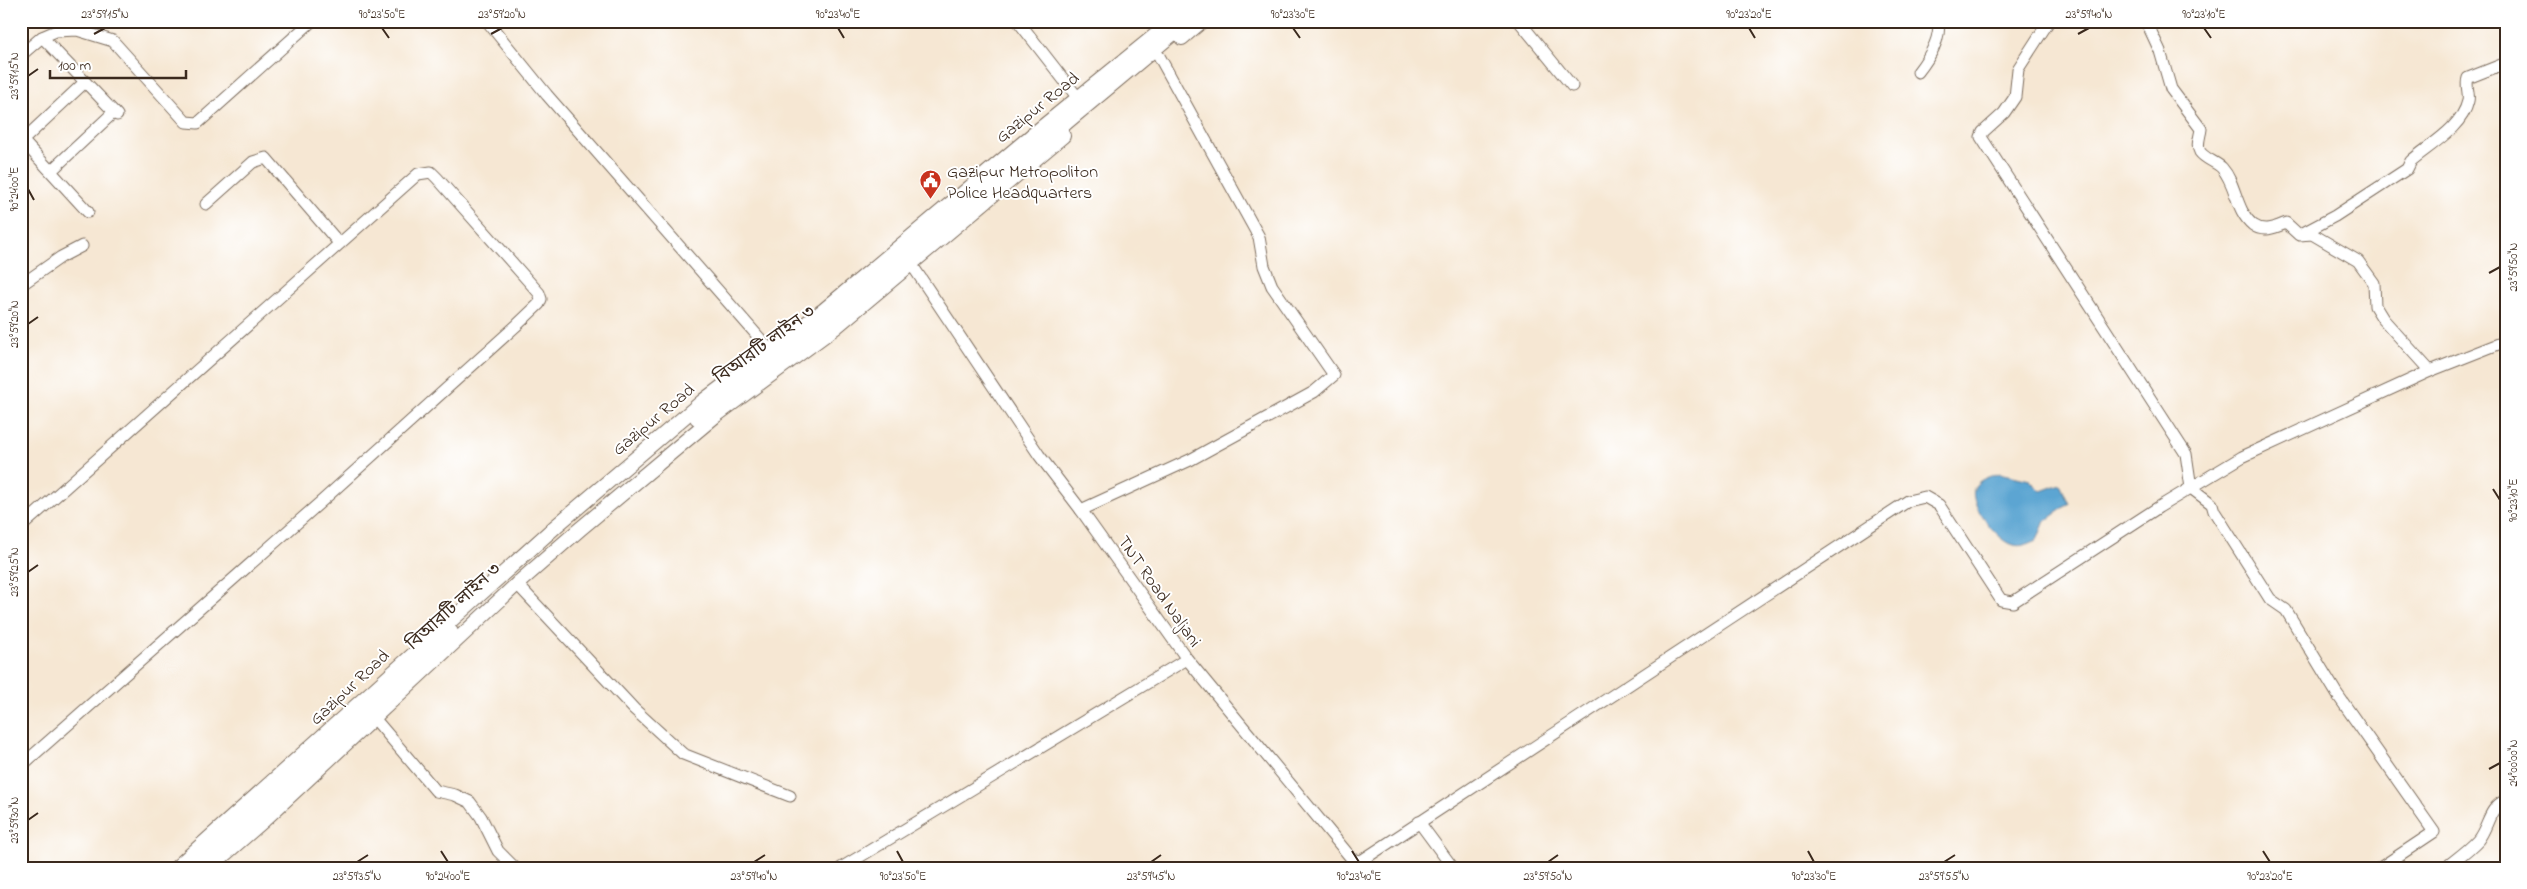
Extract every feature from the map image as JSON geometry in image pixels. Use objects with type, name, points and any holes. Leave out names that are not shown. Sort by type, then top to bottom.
[{"type":"main road","name":"বিআরটি লাইন ৩","points":[[193,868],[570,526],[708,408],[832,318],[1188,21]]},
{"type":"main road","points":[[209,868],[374,718],[517,584],[715,416],[837,326],[912,265],[1202,21]]},
{"type":"main road","name":"Gazipur Road","points":[[176,868],[556,526],[703,401],[824,310],[1169,23]]},
{"type":"street","points":[[21,55],[42,37],[56,31],[78,30],[113,41],[186,122],[193,124],[206,118],[312,21]]},
{"type":"street","points":[[487,21],[547,95],[770,350]]},
{"type":"street","points":[[1018,21],[1078,98]]},
{"type":"street","points":[[1519,21],[1572,86]]},
{"type":"street","points":[[1918,72],[1931,55],[1940,27],[1938,21]]},
{"type":"street","points":[[2048,21],[2018,68],[2015,97],[1981,137],[2186,454],[2191,488],[2212,504],[2214,511],[2270,599],[2286,610],[2337,694],[2434,832],[2380,868]]},
{"type":"street","points":[[2146,21],[2160,51],[2171,89],[2201,129],[2198,145],[2201,153],[2222,167],[2233,186],[2238,206],[2254,226],[2266,230],[2286,223],[2299,235],[2312,234],[2358,261],[2374,283],[2376,306],[2382,319],[2430,371]]},
{"type":"street","points":[[42,37],[115,114],[51,171]]},
{"type":"street","points":[[1081,510],[1190,460],[1314,392],[1334,375],[1272,286],[1264,266],[1259,236],[1159,56]]},
{"type":"street","points":[[2299,235],[2335,216],[2407,169],[2411,161],[2452,128],[2462,115],[2469,100],[2466,84],[2468,78],[2506,63]]},
{"type":"street","points":[[84,82],[22,140],[88,212]]},
{"type":"street","points":[[206,204],[253,162],[266,158],[339,243]]},
{"type":"street","points":[[21,527],[418,174],[430,172],[540,293],[541,299],[539,304],[517,325],[330,494],[21,766]]},
{"type":"street","points":[[21,285],[61,257],[82,246]]},
{"type":"street","name":"TNT Road Naljani","points":[[912,265],[1039,455],[1081,510],[1187,659],[1352,859],[1361,861],[1908,501],[1925,497],[1939,505],[2001,600],[2014,602],[2242,457],[2430,371],[2506,341]]},
{"type":"street","points":[[517,584],[634,708],[683,754],[790,796]]},
{"type":"street","points":[[841,868],[1187,659]]},
{"type":"street","points":[[374,718],[436,792],[455,795],[470,802],[481,817],[498,850],[515,868]]},
{"type":"street","points":[[2445,868],[2476,842],[2485,830],[2489,815],[2497,804],[2506,800]]},
{"type":"street","points":[[1419,822],[1453,868]]},
{"type":"water","points":[[2000,473],[2030,480],[2041,491],[2060,484],[2069,504],[2045,521],[2037,540],[2021,546],[2011,544],[1990,527],[1978,509],[1973,492],[1976,485],[1984,479]]},
{"type":"place","name":"Gazipur Metropoliton Police Headquarters","points":[[931,200]]}]
